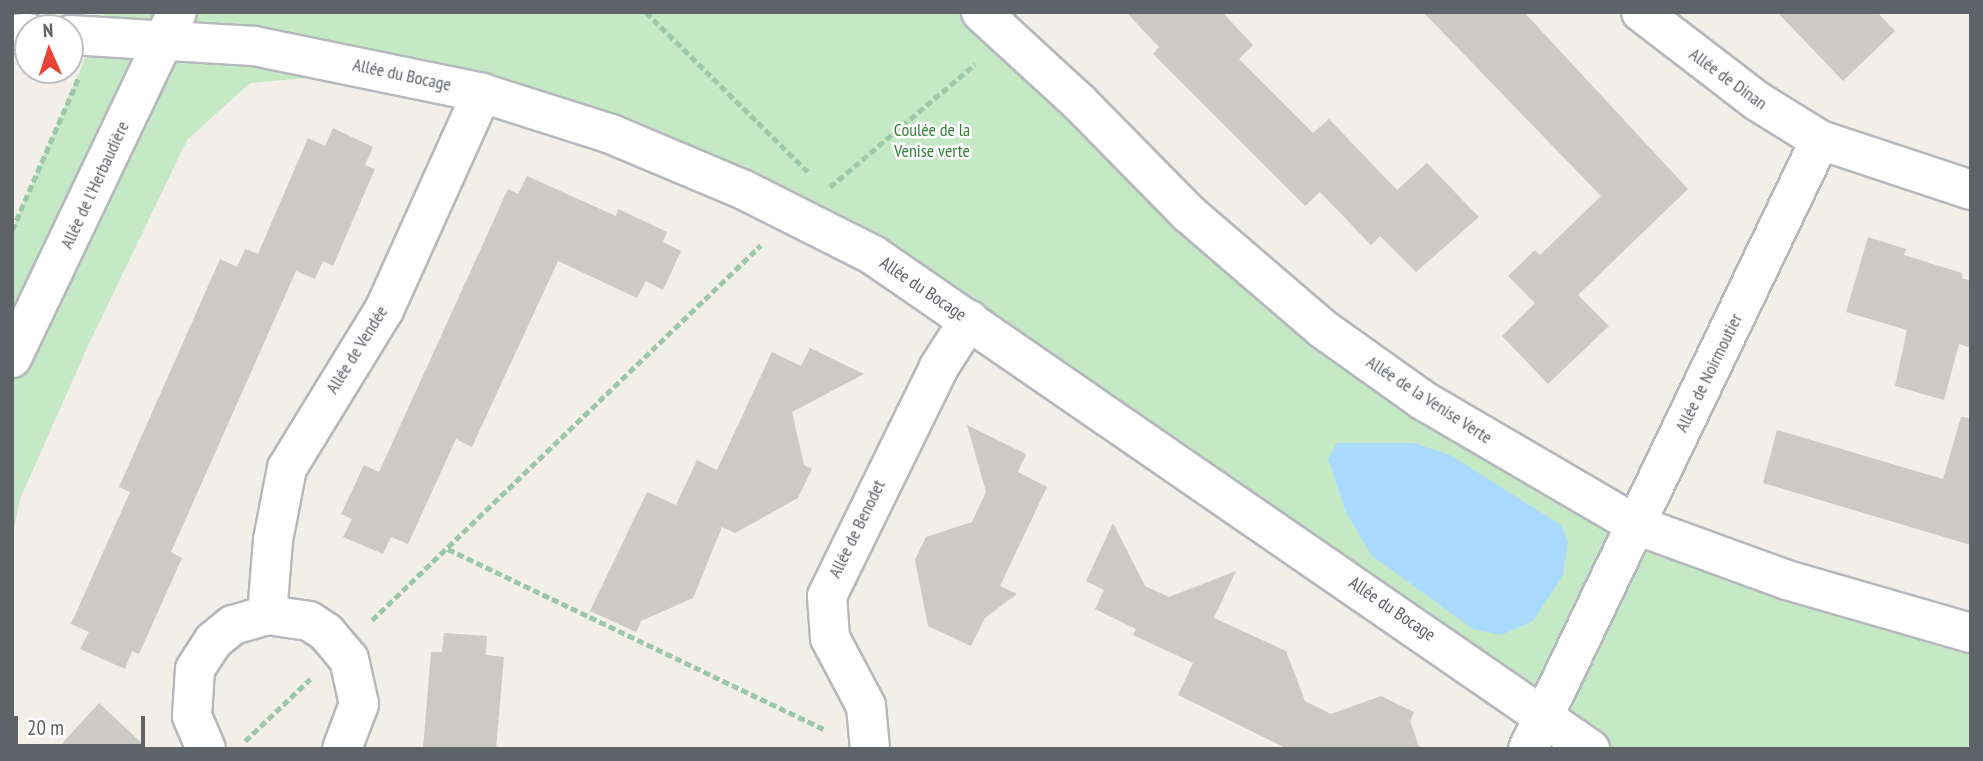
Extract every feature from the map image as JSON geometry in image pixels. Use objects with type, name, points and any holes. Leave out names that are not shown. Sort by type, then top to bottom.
[{"type":"street","name":"Allée de la Venise Verte","points":[[981,12],[1017,43],[1188,213],[1323,328],[1424,401],[1636,525],[1787,580],[1971,633]]},
{"type":"street","name":"Allée de Dinan","points":[[1641,12],[1747,94],[1820,140]]},
{"type":"street","name":"Allée du Bocage","points":[[84,36],[170,27],[482,93],[667,155],[793,214],[873,255],[1590,749]]},
{"type":"street","name":"Allée de l'Herbaudière","points":[[12,358],[170,27]]},
{"type":"street","name":"Allée de Vendée","points":[[267,615],[278,500],[287,468],[384,310],[482,93]]},
{"type":"street","points":[[1820,140],[1971,190]]},
{"type":"street","name":"Allée de Noirmoutier","points":[[1528,749],[1820,140]]},
{"type":"street","name":"Allée de Benodet","points":[[855,743],[871,723],[866,706],[830,638],[827,596],[939,367],[969,320]]},
{"type":"street","points":[[206,749],[192,716],[195,669],[213,641],[233,625],[267,615],[309,621],[342,648],[353,667],[359,704],[342,749]]},
{"type":"path","points":[[646,12],[827,190],[993,48],[1017,43]]},
{"type":"path","points":[[12,230],[65,84]]},
{"type":"path","points":[[237,749],[793,214]]},
{"type":"path","points":[[447,549],[855,743]]},
{"type":"green space","name":"Coulée de la Venise verte","points":[[105,12],[981,12],[1188,213],[1565,483],[1971,633],[1971,749],[1590,749],[793,214],[384,71],[250,83],[187,140],[87,348],[20,499],[12,539],[12,230],[74,84],[84,84],[84,61]]},
{"type":"water","points":[[1337,443],[1413,443],[1450,455],[1561,525],[1568,542],[1563,575],[1533,621],[1501,635],[1473,629],[1371,555],[1346,512],[1328,459]]},
{"type":"building","points":[[1126,12],[1222,12],[1253,45],[1239,59],[1313,133],[1329,119],[1397,190],[1427,163],[1479,217],[1416,272],[1380,236],[1371,245],[1320,192],[1305,206],[1153,54],[1159,47]]},
{"type":"building","points":[[1423,12],[1524,12],[1688,189],[1578,295],[1609,326],[1548,384],[1502,336],[1535,303],[1508,276],[1535,250],[1540,255],[1601,196]]},
{"type":"building","points":[[1777,12],[1877,12],[1895,31],[1843,81]]},
{"type":"building","points":[[333,128],[373,147],[365,165],[375,169],[333,266],[323,261],[315,279],[296,271],[171,552],[182,558],[139,654],[132,651],[125,669],[80,649],[89,632],[71,624],[130,492],[119,487],[220,259],[237,267],[245,249],[258,254],[308,138],[325,146]]},
{"type":"building","points":[[527,176],[616,216],[618,209],[667,232],[663,242],[681,251],[663,290],[646,281],[637,298],[558,261],[472,447],[456,439],[408,544],[391,537],[383,554],[343,537],[352,519],[341,514],[364,465],[379,472],[508,189],[518,194]]},
{"type":"building","points":[[1868,237],[1906,249],[1904,255],[1962,273],[1962,278],[1971,281],[1971,348],[1959,344],[1944,400],[1895,386],[1907,330],[1846,312]]},
{"type":"building","points":[[810,348],[864,374],[792,412],[804,465],[812,469],[798,498],[735,533],[722,527],[693,598],[641,621],[636,632],[590,611],[647,492],[676,505],[697,460],[717,470],[772,352],[801,366]]},
{"type":"building","points":[[1961,417],[1971,418],[1971,545],[1763,483],[1777,430],[1943,479]]},
{"type":"building","points":[[967,425],[1026,454],[1018,472],[1047,487],[1000,586],[1017,594],[985,618],[971,646],[928,626],[915,560],[926,537],[972,522],[986,492]]},
{"type":"building","points":[[1113,523],[1145,586],[1169,597],[1236,571],[1214,618],[1286,651],[1305,701],[1331,714],[1381,696],[1414,712],[1410,721],[1420,749],[1288,749],[1178,695],[1193,663],[1133,635],[1136,629],[1095,609],[1104,590],[1086,581]]},
{"type":"building","points":[[444,633],[487,636],[486,655],[504,657],[496,749],[423,749],[431,652],[442,652]]},
{"type":"building","points":[[99,703],[148,749],[57,749]]}]
